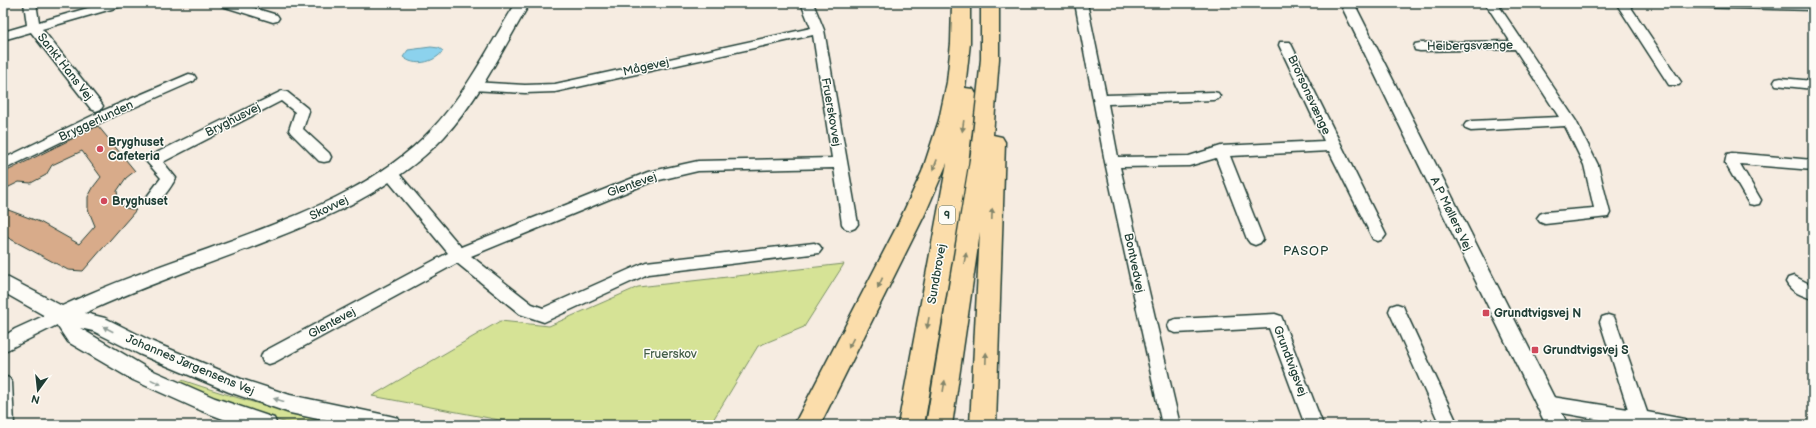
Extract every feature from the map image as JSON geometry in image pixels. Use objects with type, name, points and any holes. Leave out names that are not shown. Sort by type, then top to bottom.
[{"type":"main road","points":[[807,425],[912,220],[938,158],[950,113],[956,79],[961,25],[961,3]]},
{"type":"main road","name":"Sundbrovej","points":[[911,425],[963,125],[969,67],[970,3]]},
{"type":"main road","points":[[983,425],[998,82],[998,50],[991,3]]},
{"type":"main road","name":"Sundbrovej","points":[[939,425],[981,153],[990,59],[991,3]]},
{"type":"street","points":[[30,3],[34,27]]},
{"type":"street","points":[[3,36],[118,3]]},
{"type":"street","points":[[226,3],[273,18]]},
{"type":"street","name":"Skovvej","points":[[61,315],[100,297],[316,215],[355,195],[390,173],[436,135],[454,116],[523,3]]},
{"type":"street","name":"Fruerskovvej","points":[[807,3],[818,30],[850,224]]},
{"type":"street","name":"Bontvedvej","points":[[1081,3],[1112,162],[1171,425]]},
{"type":"street","name":"A P Møllers Vej","points":[[1347,3],[1557,425]]},
{"type":"street","name":"Heibergsvænge","points":[[1491,3],[1520,45],[1569,122],[1591,165],[1603,213],[1545,218]]},
{"type":"street","points":[[1622,3],[1674,82]]},
{"type":"street","points":[[1686,3],[1810,7]]},
{"type":"street","name":"Sankt Hans Vej","points":[[34,27],[96,106]]},
{"type":"street","name":"Mågevej","points":[[473,86],[525,89],[555,88],[818,30]]},
{"type":"street","name":"Brorsonsvænge","points":[[1285,45],[1333,146],[1378,235]]},
{"type":"street","name":"Heibergsvænge","points":[[1420,47],[1520,45]]},
{"type":"street","name":"Bryggerlunden","points":[[3,165],[105,115],[189,78]]},
{"type":"street","points":[[1781,82],[1813,85]]},
{"type":"street","name":"Bryghusvej","points":[[152,198],[169,178],[153,161],[282,95],[302,111],[296,130],[324,157]]},
{"type":"street","points":[[1101,100],[1213,96]]},
{"type":"street","points":[[1471,126],[1569,122]]},
{"type":"street","name":"Brorsonsvænge","points":[[1112,162],[1189,160],[1221,151],[1333,146]]},
{"type":"street","points":[[1221,151],[1255,239]]},
{"type":"street","points":[[1754,200],[1732,163],[1732,158],[1813,165]]},
{"type":"street","name":"Glentevej","points":[[269,357],[458,255],[648,177],[698,166],[840,163]]},
{"type":"street","points":[[390,173],[458,255],[526,309],[544,315],[646,268],[814,249]]},
{"type":"street","points":[[1794,282],[1804,290],[1813,293]]},
{"type":"street","name":"Johannes Jørgensens Vej","points":[[3,283],[61,315],[98,324],[146,348],[212,377],[268,397],[317,410],[390,425]]},
{"type":"street","points":[[1397,311],[1448,425]]},
{"type":"street","points":[[3,345],[21,334],[61,315]]},
{"type":"street","name":"Johannes Jørgensens Vej","points":[[61,315],[75,336],[140,374],[209,405],[266,425]]},
{"type":"street","name":"Grundtvigsvej","points":[[1176,326],[1275,321],[1314,425]]},
{"type":"street","points":[[1608,322],[1640,419]]},
{"type":"street","points":[[3,383],[5,425]]},
{"type":"street","points":[[1546,404],[1678,425]]},
{"type":"green space","name":"Fruerskov","points":[[844,264],[804,327],[758,346],[710,425],[526,425],[372,396],[500,321],[549,326],[638,287]]},
{"type":"green space","points":[[182,380],[262,405],[344,425],[297,425],[280,421],[228,403],[179,382]]},
{"type":"water","points":[[431,47],[439,48],[443,51],[429,61],[418,63],[403,57],[408,50]]},
{"type":"building","name":"Bryghuset","points":[[98,126],[135,171],[126,178],[117,191],[120,204],[126,208],[136,210],[83,271],[68,270],[3,235],[3,208],[40,222],[79,244],[95,226],[88,209],[88,197],[101,177],[82,151],[52,165],[46,175],[31,183],[19,182],[3,190],[3,173]]},
{"type":"place","name":"Bryghuset Cafeteria","points":[[100,149]]},
{"type":"place","name":"Bryghuset","points":[[104,201]]},
{"type":"place","name":"Grundtvigsvej N","points":[[1486,313]]},
{"type":"place","name":"Grundtvigsvej S","points":[[1535,350]]},
{"type":"district","name":"PASOP","points":[[1306,251]]}]
